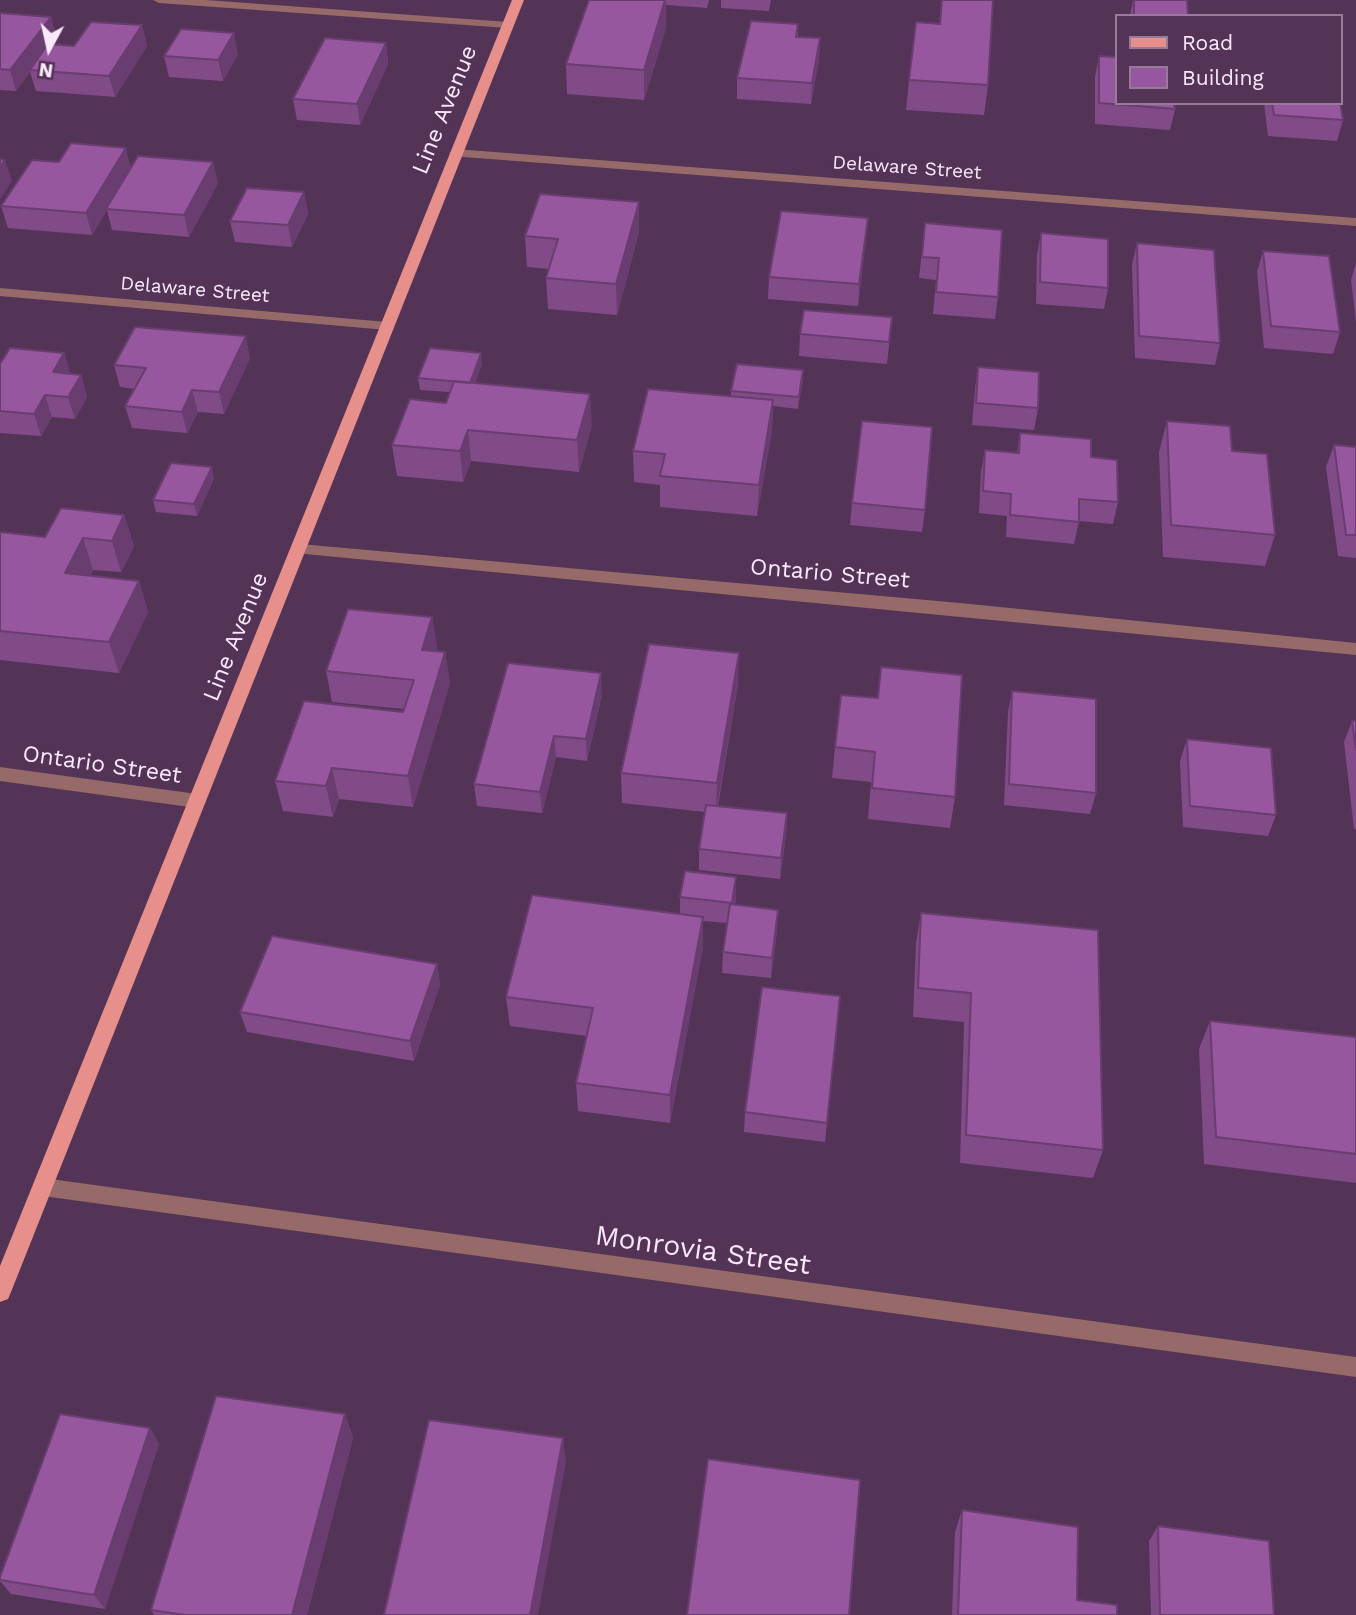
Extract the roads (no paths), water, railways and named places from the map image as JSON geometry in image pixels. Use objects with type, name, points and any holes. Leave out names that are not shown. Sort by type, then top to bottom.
[{"type":"main road","name":"Line Avenue","points":[[0,1292],[518,0]]},
{"type":"street","points":[[159,0],[508,25]]},
{"type":"street","name":"Delaware Street","points":[[455,153],[1356,222]]},
{"type":"street","name":"Delaware Street","points":[[0,292],[387,326]]},
{"type":"street","name":"Ontario Street","points":[[300,549],[960,609],[1356,649]]},
{"type":"street","name":"Ontario Street","points":[[0,774],[198,801]]},
{"type":"street","name":"Monrovia Street","points":[[43,1188],[1356,1367]]}]
